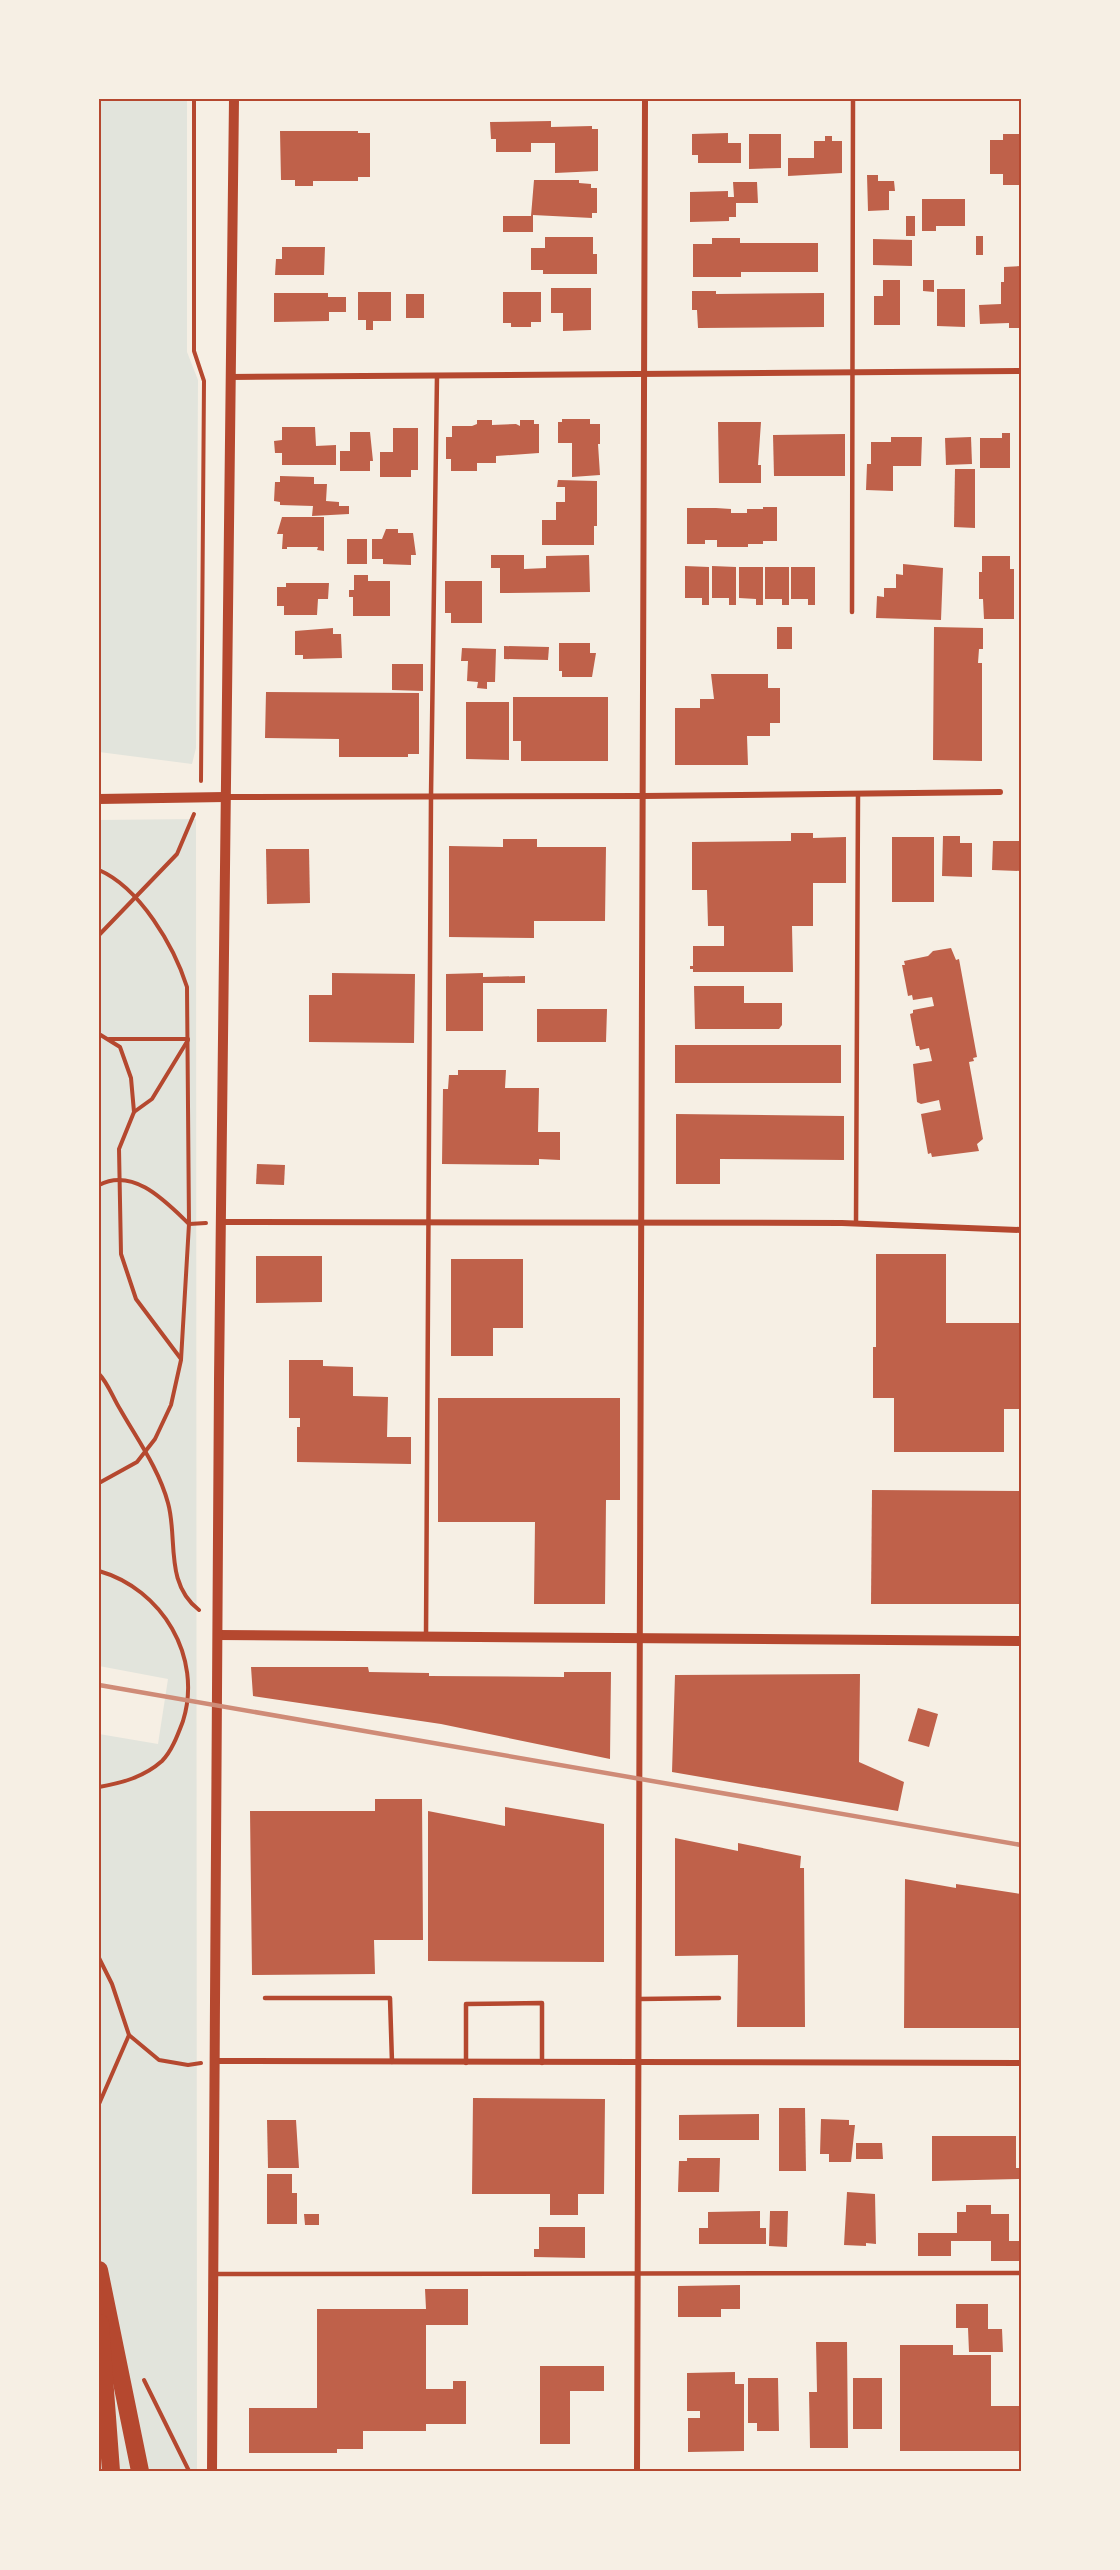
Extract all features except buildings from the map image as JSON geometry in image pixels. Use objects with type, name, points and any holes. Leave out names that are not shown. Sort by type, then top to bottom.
[{"type":"highway","points":[[99,2270],[140,2471]]},
{"type":"highway","points":[[99,2312],[111,2471]]},
{"type":"street","points":[[212,2471],[225,797],[234,99]]},
{"type":"street","points":[[637,2471],[646,374],[645,99]]},
{"type":"street","points":[[230,377],[1021,371]]},
{"type":"street","points":[[99,799],[1000,792]]},
{"type":"street","points":[[222,1222],[856,1223],[1021,1230]]},
{"type":"street","points":[[218,1635],[641,1640],[1021,1641]]},
{"type":"street","points":[[216,2061],[639,2064],[1021,2063]]},
{"type":"lane","points":[[852,612],[855,372],[854,99]]},
{"type":"lane","points":[[426,1637],[436,376]]},
{"type":"lane","points":[[856,1223],[858,794]]},
{"type":"lane","points":[[265,1998],[390,1998],[392,2062]]},
{"type":"lane","points":[[639,1999],[719,1998]]},
{"type":"lane","points":[[466,2063],[466,2004],[542,2003],[542,2063]]},
{"type":"lane","points":[[215,2274],[1021,2273]]},
{"type":"path","points":[[99,935],[177,854],[201,798],[204,381],[194,351],[194,99]]},
{"type":"path","points":[[99,870],[115,877],[134,898],[153,920],[179,962],[187,987],[189,1039],[189,1224],[182,1360],[171,1405],[155,1439],[137,1462],[99,1483]]},
{"type":"path","points":[[99,1034],[120,1047],[131,1078],[134,1113],[119,1149],[121,1254],[136,1299],[182,1360]]},
{"type":"path","points":[[107,1039],[189,1039]]},
{"type":"path","points":[[134,1113],[152,1099],[189,1039]]},
{"type":"path","points":[[99,1185],[108,1180],[128,1181],[147,1187],[189,1224]]},
{"type":"path","points":[[99,1374],[146,1452],[169,1504],[171,1544],[183,1590],[199,1610]]},
{"type":"path","points":[[99,1787],[118,1784],[139,1776],[164,1760],[179,1732],[187,1708],[187,1674],[179,1640],[156,1606],[133,1586],[100,1571]]},
{"type":"path","points":[[99,1958],[112,1984],[129,2035],[159,2060],[188,2065],[216,2061]]},
{"type":"path","points":[[99,2103],[129,2035]]},
{"type":"shaded area","points":[[99,99],[187,99],[187,352],[198,380],[196,748],[192,764],[99,752]]},
{"type":"shaded area","points":[[196,819],[197,2471],[99,2471],[99,1734],[158,1744],[168,1679],[99,1666],[99,820]]},
{"type":"railway","points":[[99,1685],[1021,1845]]}]
